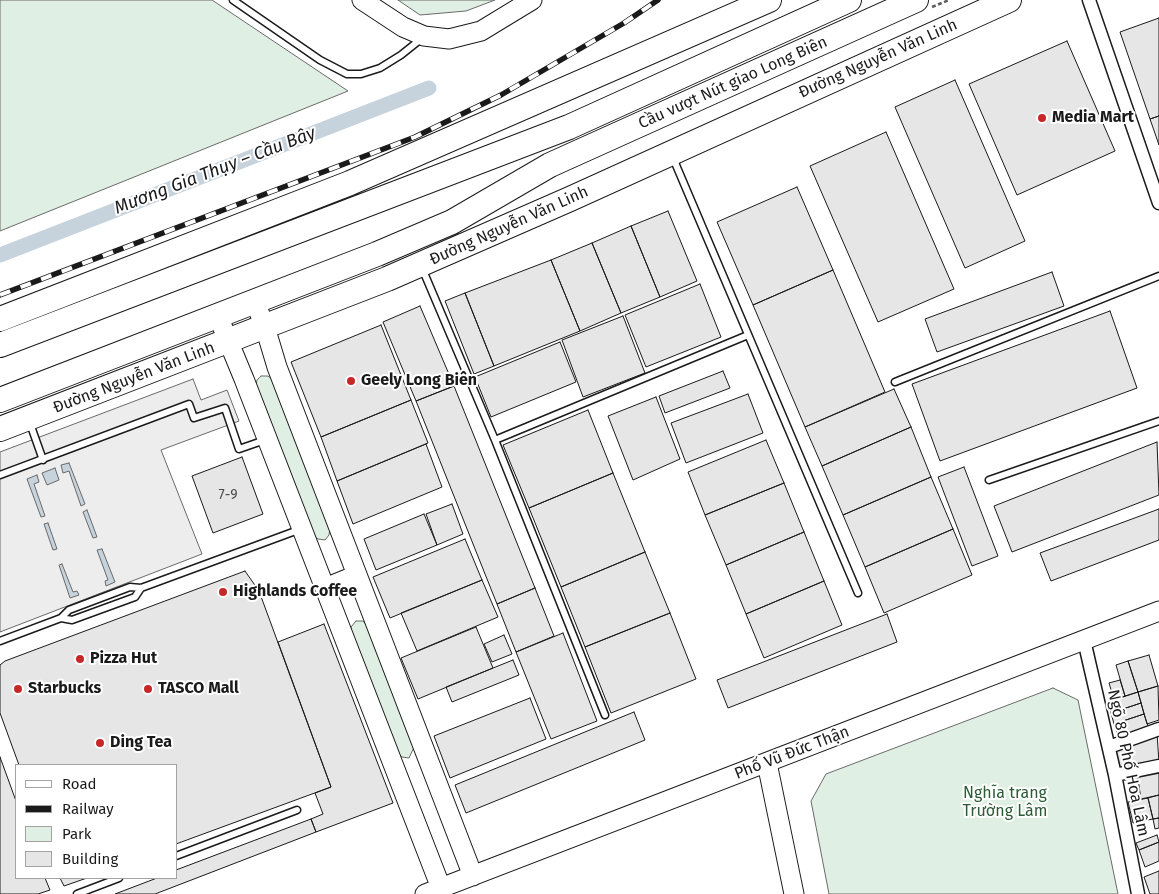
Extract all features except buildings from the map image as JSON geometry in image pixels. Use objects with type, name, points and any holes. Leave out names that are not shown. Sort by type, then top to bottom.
[{"type":"highway","points":[[5,343],[2,318],[350,183],[769,0]]},
{"type":"highway","name":"Cầu vượt Nút giao Long Biên","points":[[5,343],[569,127],[849,0]]},
{"type":"highway","name":"Cầu vượt Nút giao Long Biên","points":[[550,165],[916,0]]},
{"type":"highway","name":"Đường Nguyễn Văn Linh","points":[[11,425],[421,265],[570,200],[1009,0]]},
{"type":"highway","name":"Đường Nguyễn Văn Linh","points":[[0,400],[378,254],[452,222],[550,165]]},
{"type":"highway","points":[[452,222],[570,200]]},
{"type":"street","points":[[362,0],[403,27],[424,36],[449,39],[481,31],[532,0]]},
{"type":"street","points":[[1089,0],[1159,204]]},
{"type":"street","points":[[255,302],[265,327],[276,366],[473,876]]},
{"type":"street","points":[[218,316],[325,588],[433,891]]},
{"type":"street","points":[[325,588],[357,575]]},
{"type":"street","name":"Phố Vũ Đức Thận","points":[[433,891],[1159,611]]},
{"type":"street","name":"Ngõ 80 Phố Hoa Lâm","points":[[1084,640],[1115,775],[1138,894]]},
{"type":"street","points":[[1109,747],[1159,729]]},
{"type":"street","points":[[767,762],[794,894]]},
{"type":"street","points":[[1115,775],[1159,766]]},
{"type":"lane","points":[[233,0],[320,60],[347,74],[361,74],[380,68],[401,56],[424,36]]},
{"type":"lane","points":[[674,152],[676,165],[858,593]]},
{"type":"lane","points":[[421,265],[605,715]]},
{"type":"lane","points":[[895,382],[1159,276]]},
{"type":"lane","points":[[494,440],[748,336]]},
{"type":"lane","points":[[0,475],[189,404],[194,418],[225,408],[239,449],[267,439]]},
{"type":"lane","points":[[990,480],[1159,421]]},
{"type":"lane","points":[[11,425],[32,429],[43,460]]},
{"type":"lane","points":[[0,641],[61,618],[68,610],[130,587],[141,588],[302,528]]},
{"type":"lane","points":[[61,618],[72,620],[135,597],[141,588]]},
{"type":"lane","points":[[178,855],[296,810]]},
{"type":"lane","points":[[77,894],[116,879]]},
{"type":"green space","points":[[0,0],[212,0],[348,91],[0,231]]},
{"type":"green space","points":[[398,0],[495,0],[466,11],[420,15]]},
{"type":"green space","points":[[261,376],[268,376],[273,380],[330,528],[329,535],[325,540],[318,539],[312,535],[255,387],[257,380]]},
{"type":"green space","points":[[356,621],[363,621],[369,628],[415,745],[409,758],[402,757],[396,752],[351,635],[351,627]]},
{"type":"green space","name":"Nghĩa trang Trường Lâm","points":[[1053,688],[1078,700],[1118,894],[829,894],[811,801],[826,774]]},
{"type":"shaded area","points":[[193,379],[201,400],[227,390],[239,421],[161,450],[202,554],[0,632],[0,452]]},
{"type":"shaded area","points":[[69,463],[85,504],[81,506],[69,471],[63,473],[61,465]]},
{"type":"shaded area","points":[[55,468],[59,480],[47,485],[42,473]]},
{"type":"shaded area","points":[[37,475],[39,482],[34,484],[45,516],[41,517],[27,479]]},
{"type":"shaded area","points":[[87,510],[97,537],[93,538],[83,512]]},
{"type":"shaded area","points":[[48,523],[57,549],[53,550],[44,524]]},
{"type":"shaded area","points":[[102,549],[115,582],[106,586],[105,581],[108,580],[97,550]]},
{"type":"shaded area","points":[[62,564],[73,592],[77,591],[79,595],[70,598],[59,565]]},
{"type":"waterway","name":"Mương Gia Thụy – Cầu Bây","points":[[0,255],[429,88]]},
{"type":"railway","points":[[0,295],[415,137],[501,95],[624,23],[658,0]]},
{"type":"place","name":"Media Mart","points":[[1042,118]]},
{"type":"place","name":"Geely Long Biên","points":[[351,381]]},
{"type":"place","name":"Highlands Coffee","points":[[223,592]]},
{"type":"place","name":"Pizza Hut","points":[[80,659]]},
{"type":"place","name":"Starbucks","points":[[18,689]]},
{"type":"place","name":"TASCO Mall","points":[[148,689]]},
{"type":"place","name":"Ding Tea","points":[[100,743]]}]
